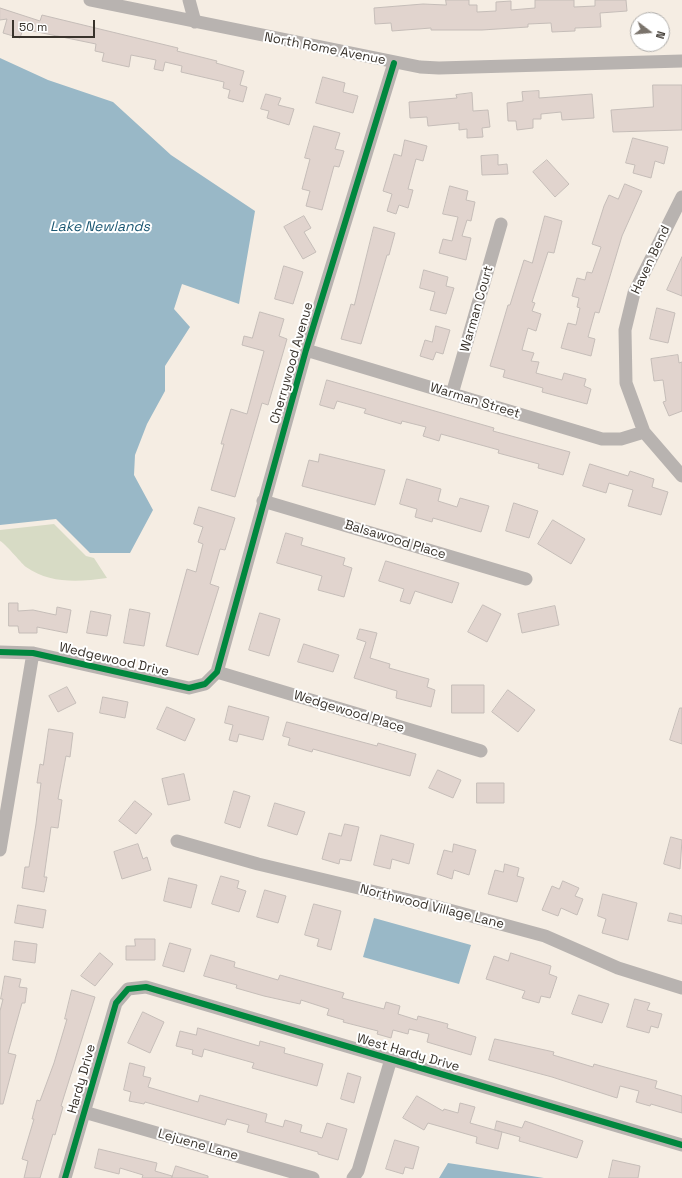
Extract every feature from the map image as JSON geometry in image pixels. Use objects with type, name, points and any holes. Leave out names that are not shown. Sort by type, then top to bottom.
[{"type":"street","name":"North Rome Avenue","points":[[90,0],[394,63],[439,68],[682,61]]},
{"type":"street","points":[[189,0],[194,22]]},
{"type":"street","name":"Cherrywood Avenue","points":[[217,672],[263,501],[306,350],[394,63]]},
{"type":"street","name":"Haven Bend","points":[[682,197],[678,210],[634,293],[625,330],[626,383],[644,432],[682,476]]},
{"type":"street","name":"Warman Court","points":[[452,394],[502,224]]},
{"type":"street","name":"Warman Street","points":[[306,350],[602,438],[621,439],[644,432]]},
{"type":"street","name":"Balsawood Place","points":[[263,501],[526,579]]},
{"type":"street","name":"Wedgewood Drive","points":[[0,652],[33,653],[189,688],[205,684],[217,672]]},
{"type":"street","points":[[0,850],[33,653]]},
{"type":"street","name":"Wedgewood Place","points":[[217,672],[481,752]]},
{"type":"street","name":"Northwood Village Lane","points":[[177,841],[258,864],[438,907],[545,936],[618,968],[682,988]]},
{"type":"street","name":"West Hardy Drive","points":[[128,990],[146,987],[682,1145]]},
{"type":"street","name":"Hardy Drive","points":[[65,1178],[116,1004],[128,990]]},
{"type":"street","points":[[353,1178],[358,1171],[391,1059]]},
{"type":"street","name":"Lejuene Lane","points":[[84,1112],[313,1178]]},
{"type":"green space","points":[[54,524],[86,556],[94,558],[107,578],[75,581],[55,579],[35,573],[26,567],[0,541],[0,530]]},
{"type":"water","name":"Lake Newlands","points":[[0,58],[48,80],[113,102],[171,155],[255,211],[239,304],[182,284],[174,309],[190,327],[165,366],[165,391],[147,424],[135,455],[134,475],[153,510],[130,553],[90,553],[56,519],[0,525]]},
{"type":"water","points":[[374,918],[471,945],[459,984],[363,957]]},
{"type":"water","points":[[448,1163],[544,1178],[439,1178]]},
{"type":"building","points":[[446,0],[469,0],[469,5],[477,5],[477,12],[496,11],[496,2],[511,1],[511,10],[535,8],[535,0],[574,0],[574,7],[595,6],[595,0],[626,0],[627,11],[600,13],[601,27],[575,28],[575,31],[552,32],[551,23],[528,24],[528,27],[482,30],[431,30],[431,28],[392,31],[391,23],[375,24],[374,8],[423,4],[446,5]]},
{"type":"building","points":[[0,8],[40,21],[42,15],[178,48],[177,51],[217,61],[216,63],[244,71],[240,85],[247,87],[243,102],[228,98],[230,90],[223,88],[224,82],[181,72],[182,66],[165,62],[163,71],[154,69],[156,60],[131,55],[129,67],[102,61],[104,53],[95,51],[96,44],[23,29],[20,38],[3,33],[7,19],[0,20]]},
{"type":"building","points":[[323,77],[345,83],[343,92],[358,96],[353,113],[316,103]]},
{"type":"building","points":[[653,85],[682,85],[682,130],[613,132],[611,110],[653,107]]},
{"type":"building","points":[[539,91],[539,98],[592,94],[594,118],[562,120],[561,112],[541,114],[541,119],[533,119],[533,128],[517,130],[516,121],[508,121],[507,103],[523,101],[522,92]]},
{"type":"building","points":[[472,93],[473,111],[488,110],[490,127],[482,128],[483,137],[467,138],[467,129],[459,130],[459,123],[428,126],[427,117],[410,118],[409,102],[457,98],[456,95]]},
{"type":"building","points":[[266,94],[281,98],[278,105],[294,109],[289,125],[267,118],[269,111],[261,109]]},
{"type":"building","points":[[314,126],[340,133],[335,149],[344,151],[339,167],[334,166],[322,210],[306,206],[310,191],[302,189],[310,159],[305,158]]},
{"type":"building","points":[[633,138],[668,147],[664,164],[655,161],[651,178],[633,173],[635,165],[626,163]]},
{"type":"building","points":[[405,140],[427,146],[423,161],[416,159],[408,189],[413,190],[408,208],[399,205],[396,214],[387,211],[392,194],[383,191],[394,154],[401,156]]},
{"type":"building","points":[[498,155],[498,165],[507,164],[508,174],[482,175],[481,156]]},
{"type":"building","points":[[547,160],[569,184],[555,197],[533,172]]},
{"type":"building","points":[[625,184],[642,191],[622,236],[599,313],[595,312],[588,337],[595,339],[591,356],[561,348],[568,323],[576,325],[580,308],[577,307],[579,298],[572,296],[577,278],[585,280],[587,272],[592,273],[601,247],[592,244],[604,206],[609,195],[618,199]]},
{"type":"building","points":[[450,186],[468,191],[466,200],[475,202],[471,221],[467,220],[462,236],[471,238],[466,260],[439,253],[443,239],[452,241],[458,217],[443,214]]},
{"type":"building","points":[[304,216],[311,228],[304,232],[316,252],[303,259],[284,227]]},
{"type":"building","points":[[545,216],[562,221],[554,253],[548,252],[532,302],[535,303],[532,311],[541,314],[536,331],[528,328],[522,350],[534,353],[531,361],[539,362],[536,373],[562,380],[564,373],[586,379],[584,386],[591,389],[587,404],[542,392],[543,388],[503,377],[505,370],[490,366],[508,305],[510,305],[524,260],[532,263]]},
{"type":"building","points":[[374,227],[395,233],[389,255],[387,255],[361,344],[341,339],[351,304],[354,305]]},
{"type":"building","points":[[682,257],[682,296],[667,290]]},
{"type":"building","points":[[284,266],[303,272],[293,304],[275,299]]},
{"type":"building","points":[[424,270],[448,277],[446,286],[454,288],[446,314],[430,310],[435,292],[420,288]]},
{"type":"building","points":[[657,308],[675,313],[668,343],[650,339]]},
{"type":"building","points":[[260,312],[284,319],[279,336],[287,339],[268,405],[262,403],[235,497],[211,490],[224,444],[221,444],[231,409],[247,414],[264,351],[242,345],[244,336],[252,338]]},
{"type":"building","points":[[436,326],[450,330],[443,354],[436,352],[433,360],[420,356],[425,340],[432,342]]},
{"type":"building","points":[[678,355],[679,363],[682,362],[682,411],[669,416],[663,402],[666,401],[663,380],[654,381],[651,359]]},
{"type":"building","points":[[327,380],[494,428],[493,431],[570,452],[563,475],[538,468],[539,464],[498,453],[499,450],[441,434],[439,441],[423,436],[426,427],[402,421],[401,424],[364,413],[366,409],[337,401],[334,409],[320,405]]},
{"type":"building","points":[[320,454],[385,470],[375,505],[302,486],[309,460],[318,462]]},
{"type":"building","points":[[590,464],[628,476],[630,471],[654,479],[652,487],[668,492],[661,515],[628,506],[633,490],[609,483],[606,493],[583,486]]},
{"type":"building","points":[[407,479],[441,489],[438,501],[457,507],[460,498],[489,506],[481,532],[433,518],[432,522],[415,517],[417,509],[400,504]]},
{"type":"building","points":[[514,503],[538,511],[529,538],[506,531]]},
{"type":"building","points":[[199,507],[235,518],[225,550],[220,549],[210,584],[219,587],[198,655],[166,646],[187,569],[196,572],[203,544],[198,542],[203,527],[194,524]]},
{"type":"building","points":[[553,520],[585,539],[571,564],[538,544]]},
{"type":"building","points":[[286,533],[303,538],[301,545],[345,558],[343,565],[352,568],[344,597],[318,590],[322,576],[277,563]]},
{"type":"building","points":[[386,561],[459,583],[452,603],[415,591],[410,604],[400,601],[404,589],[379,581]]},
{"type":"building","points":[[9,603],[18,603],[18,611],[33,610],[56,615],[57,607],[71,610],[67,633],[37,627],[37,633],[19,633],[18,626],[9,626]]},
{"type":"building","points":[[483,605],[501,614],[487,642],[468,632]]},
{"type":"building","points":[[555,606],[559,625],[522,633],[518,614]]},
{"type":"building","points":[[130,609],[150,613],[144,646],[124,643]]},
{"type":"building","points":[[91,611],[111,615],[107,636],[87,633]]},
{"type":"building","points":[[260,613],[280,619],[269,656],[249,650]]},
{"type":"building","points":[[360,629],[377,633],[370,658],[390,664],[389,668],[429,679],[427,687],[435,690],[431,707],[396,698],[397,691],[354,678],[366,642],[357,639]]},
{"type":"building","points":[[304,644],[339,655],[333,672],[298,662]]},
{"type":"building","points":[[452,685],[484,685],[484,713],[452,713]]},
{"type":"building","points":[[67,687],[76,703],[58,712],[49,696]]},
{"type":"building","points":[[508,690],[535,710],[518,732],[492,712]]},
{"type":"building","points":[[103,697],[128,702],[125,718],[100,713]]},
{"type":"building","points":[[229,706],[269,717],[263,740],[239,734],[237,742],[229,740],[233,725],[225,723]]},
{"type":"building","points":[[167,707],[195,719],[185,741],[157,729]]},
{"type":"building","points":[[680,708],[682,708],[682,744],[670,740]]},
{"type":"building","points":[[287,722],[377,746],[378,743],[416,754],[410,776],[313,749],[312,752],[288,745],[290,738],[283,736]]},
{"type":"building","points":[[49,729],[73,733],[70,757],[66,756],[58,799],[62,800],[58,828],[51,827],[44,877],[47,877],[44,892],[22,888],[25,867],[29,867],[41,783],[37,783],[40,764],[43,765]]},
{"type":"building","points":[[438,770],[461,780],[453,798],[429,788]]},
{"type":"building","points":[[184,774],[190,800],[168,805],[162,779]]},
{"type":"building","points":[[477,783],[504,783],[504,803],[477,803]]},
{"type":"building","points":[[234,791],[250,796],[240,828],[225,823]]},
{"type":"building","points":[[135,801],[152,814],[136,834],[119,821]]},
{"type":"building","points":[[275,803],[305,812],[297,835],[268,826]]},
{"type":"building","points":[[345,824],[359,827],[351,861],[340,859],[339,864],[322,859],[329,833],[341,836]]},
{"type":"building","points":[[381,835],[414,844],[409,864],[392,859],[390,869],[374,865]]},
{"type":"building","points":[[671,837],[682,840],[680,869],[664,864]]},
{"type":"building","points":[[138,844],[143,859],[147,857],[151,870],[122,879],[114,852]]},
{"type":"building","points":[[454,844],[476,850],[469,875],[454,870],[452,879],[437,874],[444,850],[452,852]]},
{"type":"building","points":[[505,864],[519,868],[517,876],[524,878],[517,902],[488,894],[495,870],[503,872]]},
{"type":"building","points":[[221,876],[239,881],[237,888],[246,891],[239,912],[212,904]]},
{"type":"building","points":[[169,878],[197,885],[191,908],[164,901]]},
{"type":"building","points":[[563,881],[579,888],[575,896],[583,899],[577,915],[561,908],[558,916],[542,910],[552,886],[559,889]]},
{"type":"building","points":[[265,890],[286,896],[278,923],[257,917]]},
{"type":"building","points":[[603,894],[637,903],[628,940],[602,933],[606,919],[598,916]]},
{"type":"building","points":[[314,904],[341,911],[331,950],[317,946],[319,939],[305,935]]},
{"type":"building","points":[[18,905],[46,910],[43,928],[15,923]]},
{"type":"building","points":[[670,913],[682,916],[682,924],[668,921]]},
{"type":"building","points":[[135,939],[155,939],[155,960],[126,960],[126,946],[135,946]]},
{"type":"building","points":[[15,941],[37,944],[35,963],[13,960]]},
{"type":"building","points":[[170,943],[191,949],[184,972],[163,966]]},
{"type":"building","points":[[100,953],[113,964],[95,986],[81,976]]},
{"type":"building","points":[[511,953],[551,966],[549,974],[557,977],[550,998],[541,996],[539,1003],[522,998],[525,991],[486,979],[494,956],[508,961]]},
{"type":"building","points":[[211,955],[235,962],[234,967],[278,980],[280,975],[344,993],[342,998],[384,1009],[386,1002],[400,1006],[398,1014],[417,1020],[418,1016],[448,1024],[447,1028],[476,1037],[471,1055],[427,1042],[429,1034],[409,1029],[408,1034],[393,1030],[391,1038],[377,1034],[378,1031],[343,1022],[344,1020],[327,1015],[329,1009],[301,1000],[300,1004],[264,996],[236,988],[237,985],[204,976]]},
{"type":"building","points":[[5,976],[21,979],[19,987],[27,988],[25,1003],[22,1003],[8,1053],[16,1055],[3,1104],[0,1104],[0,1011],[3,999],[1,999]]},
{"type":"building","points":[[72,990],[95,997],[61,1106],[63,1107],[55,1135],[53,1134],[40,1178],[24,1178],[28,1161],[22,1159],[34,1119],[32,1119],[37,1100],[40,1101],[54,1063],[67,1019],[65,1019]]},
{"type":"building","points":[[579,995],[609,1004],[602,1023],[572,1014]]},
{"type":"building","points":[[635,999],[650,1003],[647,1010],[662,1014],[658,1028],[651,1026],[649,1033],[627,1027]]},
{"type":"building","points":[[143,1012],[164,1022],[150,1053],[128,1043]]},
{"type":"building","points":[[198,1028],[259,1046],[260,1041],[285,1048],[284,1053],[323,1064],[317,1086],[252,1068],[254,1063],[204,1049],[202,1057],[192,1054],[193,1050],[176,1046],[180,1031],[196,1035]]},
{"type":"building","points":[[495,1039],[554,1052],[553,1055],[593,1067],[594,1064],[657,1081],[655,1088],[682,1096],[682,1113],[651,1104],[650,1106],[636,1102],[639,1091],[620,1086],[617,1098],[552,1077],[489,1060]]},
{"type":"building","points":[[130,1063],[145,1067],[143,1076],[151,1078],[148,1087],[198,1102],[200,1095],[267,1114],[265,1122],[283,1127],[285,1120],[302,1125],[300,1132],[322,1138],[327,1123],[347,1129],[338,1160],[318,1154],[318,1152],[247,1132],[249,1125],[227,1119],[225,1125],[145,1102],[144,1104],[129,1101],[131,1092],[124,1090]]},
{"type":"building","points":[[348,1073],[361,1077],[354,1103],[341,1099]]},
{"type":"building","points":[[417,1096],[443,1111],[444,1109],[458,1113],[460,1103],[475,1107],[470,1123],[502,1132],[498,1149],[476,1143],[477,1137],[428,1123],[424,1130],[403,1118]]},
{"type":"building","points":[[497,1121],[522,1128],[525,1121],[583,1141],[577,1158],[519,1141],[520,1137],[495,1130]]},
{"type":"building","points":[[395,1140],[419,1147],[413,1169],[405,1167],[403,1174],[386,1169]]},
{"type":"building","points":[[99,1149],[157,1163],[155,1171],[172,1176],[172,1178],[142,1178],[143,1175],[120,1168],[119,1174],[95,1168]]},
{"type":"building","points":[[613,1160],[640,1166],[638,1178],[609,1178]]},
{"type":"building","points":[[176,1166],[208,1176],[208,1178],[172,1178]]},
{"type":"cycle path","points":[[0,652],[33,653],[189,688],[205,684],[217,672],[306,350],[394,63]]},
{"type":"cycle path","points":[[65,1178],[116,1003],[128,989],[146,987],[682,1145]]}]
